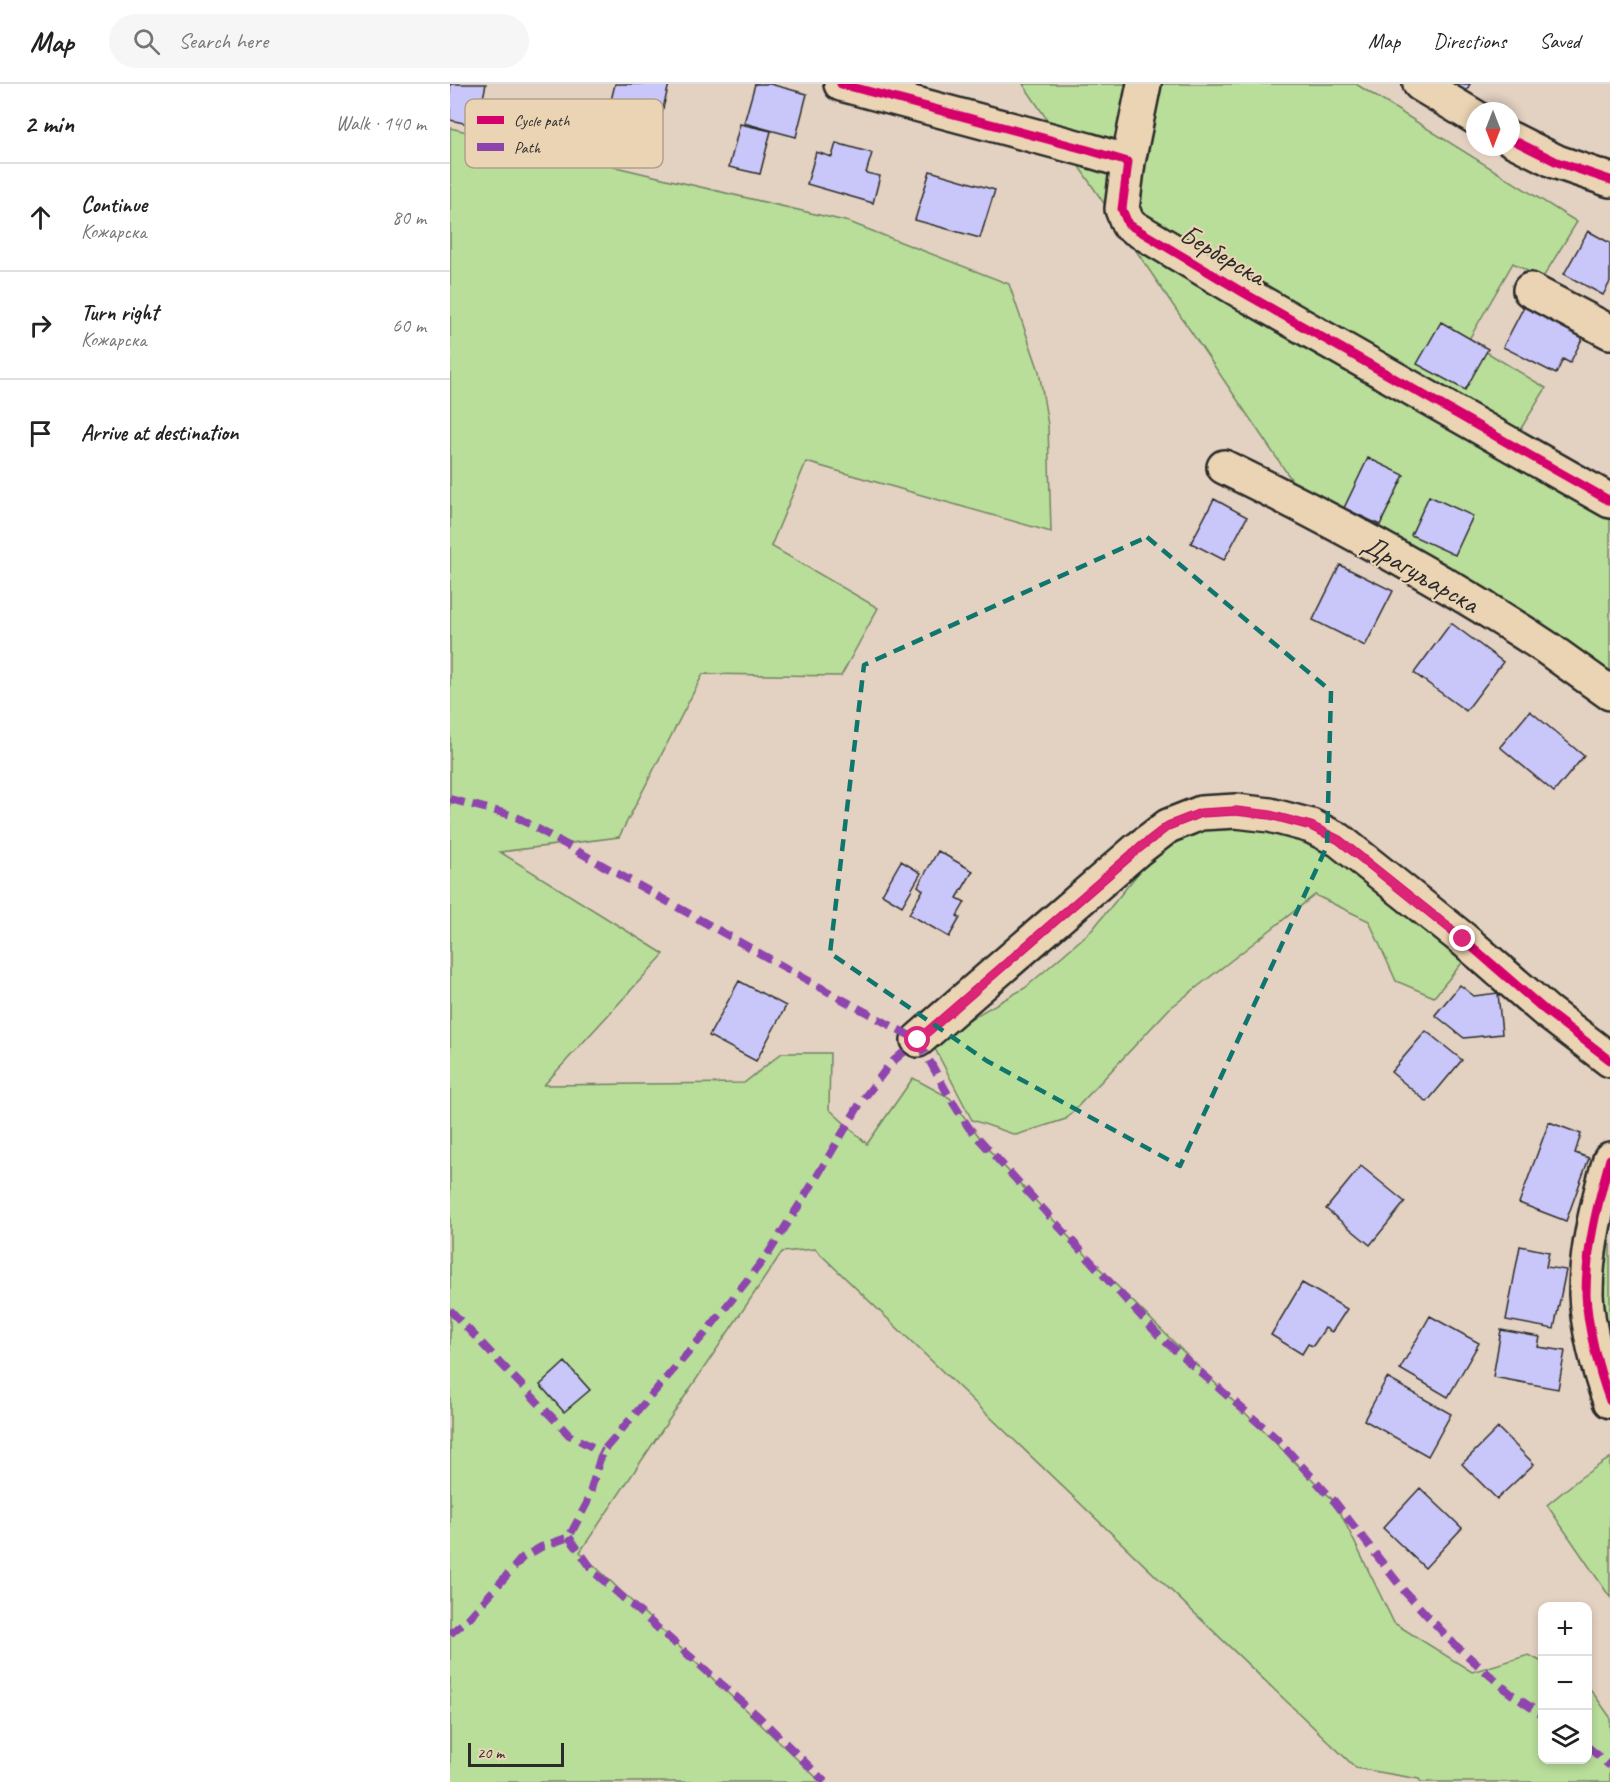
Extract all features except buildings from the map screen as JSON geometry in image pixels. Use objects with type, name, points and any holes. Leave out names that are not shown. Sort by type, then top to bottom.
[{"type":"street","points":[[841,84],[1128,162]]},
{"type":"street","name":"Берберска","points":[[1144,84],[1128,162],[1122,210],[1128,224],[1234,287],[1610,501]]},
{"type":"street","points":[[1420,84],[1466,112]]},
{"type":"street","points":[[1520,144],[1557,162],[1610,180]]},
{"type":"street","points":[[1530,290],[1610,332]]},
{"type":"street","name":"Драгуљарска","points":[[1224,467],[1312,510],[1376,545],[1547,649],[1610,693]]},
{"type":"street","points":[[918,1040],[1138,849],[1168,826],[1201,813],[1236,811],[1270,815],[1311,826],[1339,840],[1463,939],[1546,1011],[1610,1060]]},
{"type":"street","points":[[1610,1159],[1599,1196],[1589,1251],[1586,1295],[1604,1384],[1610,1401]]},
{"type":"highlighted area","points":[[1147,537],[1331,691],[1327,846],[1180,1166],[987,1061],[830,953],[864,665]]},
{"type":"green space","points":[[1023,84],[1356,84],[1466,153],[1466,156],[1471,156],[1577,222],[1542,279],[1513,263],[1468,341],[1546,388],[1512,443],[1610,501],[1610,695],[1312,510]]},
{"type":"green space","points":[[450,128],[465,132],[465,168],[620,168],[849,222],[1009,284],[1039,371],[1048,425],[1051,532],[806,462],[771,546],[878,608],[841,676],[703,674],[619,837],[500,852],[664,954],[544,1085],[744,1083],[782,1053],[830,1053],[829,1109],[867,1144],[913,1078],[950,1098],[990,1151],[1079,1248],[1335,1502],[1394,1623],[1472,1672],[1529,1655],[1538,1660],[1538,1764],[1592,1764],[1592,1691],[1610,1717],[1610,1782],[1421,1782],[1419,1779],[1356,1768],[815,1249],[782,1252],[580,1552],[821,1782],[450,1782]]},
{"type":"green space","points":[[1244,827],[1278,831],[1318,842],[1471,952],[1434,997],[1396,981],[1369,921],[1315,895],[1169,1009],[1066,1119],[1016,1135],[972,1120],[931,1041],[1025,988],[1092,930],[1140,871],[1176,842],[1209,829]]},
{"type":"green space","points":[[1610,1167],[1610,1398],[1592,1335]]},
{"type":"green space","points":[[1610,1458],[1610,1597],[1547,1505],[1580,1478]]},
{"type":"marked path","points":[[450,799],[515,816],[918,1040],[969,1128],[1160,1337],[1276,1438],[1335,1502],[1405,1592],[1453,1643],[1510,1693],[1538,1712]]},
{"type":"marked path","points":[[450,1634],[469,1618],[522,1558],[541,1547],[569,1537],[587,1503],[602,1452],[707,1331],[768,1254],[861,1102],[890,1064],[918,1040]]},
{"type":"marked path","points":[[450,1310],[569,1435],[602,1452]]},
{"type":"marked path","points":[[569,1537],[595,1573],[759,1717],[825,1782]]},
{"type":"marked path","points":[[1592,1750],[1610,1766]]},
{"type":"cycle path","points":[[841,84],[1128,162],[1122,209],[1128,224],[1244,293],[1610,501]]},
{"type":"cycle path","points":[[1520,144],[1557,162],[1610,180]]},
{"type":"cycle path","points":[[918,1040],[1138,849],[1168,826],[1201,813],[1236,811],[1270,815],[1311,826],[1339,840],[1463,939],[1546,1011],[1610,1060]]},
{"type":"cycle path","points":[[1610,1159],[1590,1242],[1586,1294],[1594,1348],[1610,1401]]},
{"type":"route","points":[[918,1040],[1138,849],[1168,826],[1201,813],[1236,811],[1270,815],[1311,826],[1339,840],[1463,939]]}]
